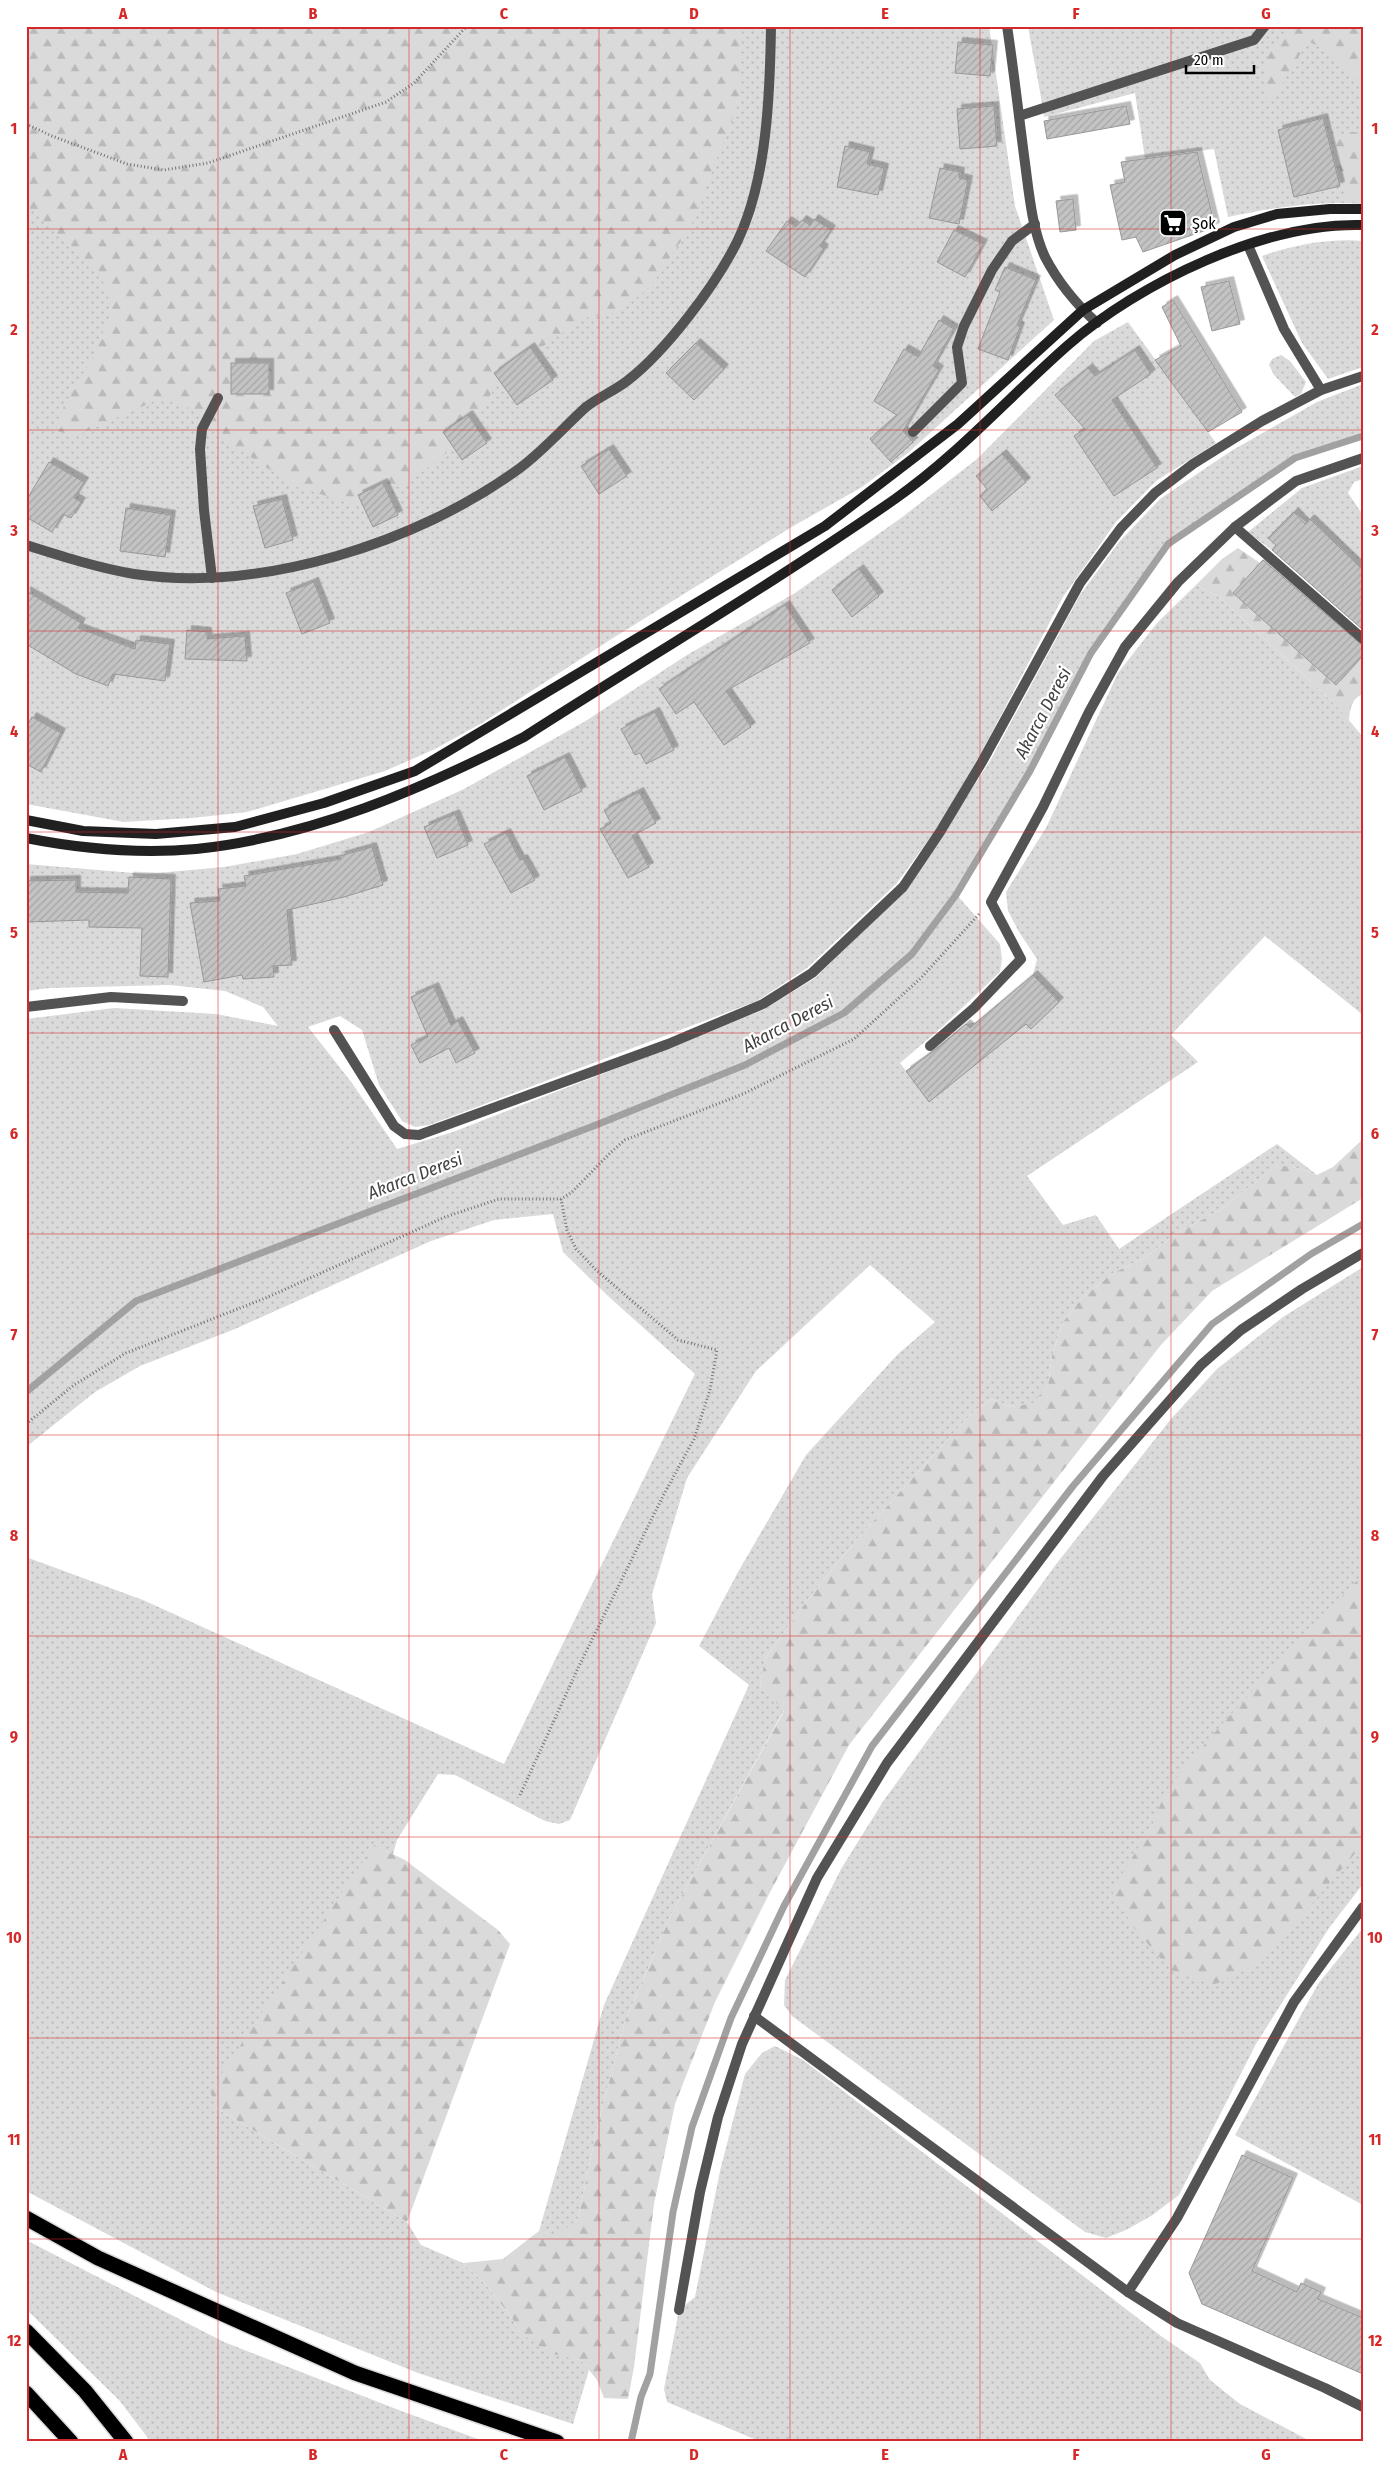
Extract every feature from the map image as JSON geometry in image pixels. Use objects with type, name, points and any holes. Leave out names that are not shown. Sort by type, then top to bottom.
[{"type":"highway","points":[[26,2218],[98,2258],[290,2346],[355,2373],[557,2442]]},
{"type":"highway","points":[[26,2331],[85,2391],[126,2442]]},
{"type":"highway","points":[[26,2393],[71,2442]]},
{"type":"main road","points":[[26,820],[83,831],[147,834],[235,827],[324,803],[416,771],[825,526],[958,424],[1083,310],[1175,255],[1234,227],[1277,214],[1330,209],[1363,209]]},
{"type":"main road","points":[[26,838],[91,848],[134,850],[195,849],[243,841],[304,827],[399,796],[462,769],[524,737],[897,497],[977,433],[1068,346],[1097,322],[1179,271],[1248,245],[1291,233],[1325,226],[1363,225]]},
{"type":"street","points":[[26,545],[133,574],[212,578],[258,574],[362,548],[412,530],[470,502],[521,467],[559,435],[587,407],[626,382],[652,359],[712,282],[738,240],[755,192],[764,131],[771,26]]},
{"type":"street","points":[[1007,26],[1035,224],[1044,256],[1062,284],[1083,310],[1097,322]]},
{"type":"street","points":[[1019,116],[1254,40],[1265,26]]},
{"type":"street","points":[[913,432],[962,383],[957,347],[964,326],[992,270],[1012,240],[1035,224]]},
{"type":"street","points":[[1248,245],[1284,329],[1322,390]]},
{"type":"street","points":[[334,1030],[394,1126],[405,1134],[419,1135],[668,1044],[763,1004],[812,973],[903,887],[940,832],[982,762],[1080,583],[1121,528],[1155,493],[1193,464],[1262,421],[1322,390],[1363,376]]},
{"type":"street","points":[[212,578],[204,510],[200,449],[202,429],[218,398]]},
{"type":"street","points":[[930,1046],[974,1008],[1021,960],[991,902],[1043,807],[1089,712],[1125,647],[1178,582],[1235,527],[1296,482],[1363,458]]},
{"type":"street","points":[[1235,527],[1363,639]]},
{"type":"street","points":[[26,1007],[111,997],[183,1001]]},
{"type":"street","points":[[679,2310],[700,2192],[718,2117],[742,2044],[817,1878],[887,1763],[1104,1476],[1201,1365],[1241,1330],[1302,1289],[1363,1253]]},
{"type":"street","points":[[1128,2292],[1178,2218],[1294,2002],[1363,1907]]},
{"type":"street","points":[[754,2016],[1128,2292],[1177,2323],[1363,2407]]},
{"type":"path","points":[[26,124],[52,136],[127,164],[164,170],[208,163],[386,102],[414,83],[467,26]]},
{"type":"path","points":[[26,1424],[74,1385],[126,1352],[268,1297],[445,1217],[499,1199],[561,1199],[572,1192],[610,1152],[625,1140],[742,1094],[854,1039],[921,978],[991,902]]},
{"type":"path","points":[[520,1795],[583,1657],[662,1496],[694,1439],[710,1390],[717,1350],[678,1340],[596,1270],[576,1249],[567,1230],[561,1199]]},
{"type":"green space","points":[[26,26],[989,26],[1015,206],[1054,320],[908,453],[862,487],[790,528],[613,638],[482,723],[435,749],[385,771],[247,812],[192,818],[124,822],[26,804]]},
{"type":"green space","points":[[26,26],[742,26],[740,99],[691,226],[651,286],[619,312],[584,318],[523,360],[498,381],[467,437],[414,478],[360,506],[297,487],[224,440],[189,408],[157,400],[77,435],[56,431],[64,406],[92,359],[112,310],[100,272],[26,205]]},
{"type":"green space","points":[[1028,26],[1363,26],[1363,204],[1329,203],[1295,206],[1228,217],[1214,149],[1145,158],[1135,93],[1044,117]]},
{"type":"green space","points":[[1288,26],[1363,26],[1363,85],[1330,52],[1308,41],[1275,96],[1268,100],[1264,90],[1269,47],[1287,36]]},
{"type":"green space","points":[[1351,132],[1363,133],[1363,204],[1345,202],[1342,177],[1332,138]]},
{"type":"green space","points":[[1363,241],[1363,367],[1328,379],[1302,343],[1262,256],[1312,243]]},
{"type":"green space","points":[[1128,322],[1216,443],[1156,481],[1116,522],[1063,597],[980,755],[936,830],[896,884],[807,968],[757,1001],[429,1125],[415,1127],[402,1121],[379,1085],[362,1030],[340,1016],[308,1027],[352,1083],[397,1149],[453,1132],[763,1010],[815,978],[906,890],[990,761],[1080,595],[1119,542],[1160,499],[1231,451],[1317,402],[1363,384],[1363,436],[1295,458],[1168,544],[1091,653],[1030,771],[956,894],[1000,944],[1002,959],[1000,972],[942,1027],[900,1063],[906,1071],[966,1024],[978,1022],[1004,1002],[1031,1029],[1058,1002],[1033,975],[1037,959],[1008,911],[1006,892],[1047,826],[1118,673],[1157,623],[1196,585],[1219,597],[1337,706],[1363,737],[1363,1015],[1265,936],[1171,1035],[1198,1062],[1027,1176],[1063,1225],[1096,1215],[1119,1249],[1277,1144],[1317,1175],[1297,1168],[1276,1166],[1219,1211],[1180,1231],[1144,1258],[1113,1273],[1082,1298],[1063,1322],[1052,1355],[1048,1385],[1033,1404],[1012,1407],[991,1399],[971,1414],[859,1537],[809,1598],[765,1659],[760,1685],[784,1710],[671,1915],[625,2021],[596,2132],[578,2219],[558,2236],[539,2231],[604,2005],[749,1685],[699,1646],[738,1572],[806,1455],[897,1355],[935,1322],[870,1265],[756,1371],[687,1478],[652,1594],[656,1623],[570,1820],[559,1824],[545,1821],[455,1775],[438,1774],[397,1840],[393,1854],[375,1846],[216,2108],[407,2222],[421,2245],[463,2263],[488,2287],[512,2318],[519,2331],[548,2352],[581,2360],[589,2370],[573,2424],[418,2373],[216,2292],[26,2191],[26,1557],[143,1600],[504,1764],[695,1374],[608,1296],[563,1252],[553,1214],[494,1220],[431,1241],[235,1329],[140,1366],[95,1392],[26,1447],[26,1019],[114,1008],[216,1014],[278,1026],[263,1007],[225,991],[170,985],[50,988],[26,991],[26,864],[146,874],[224,867],[297,854],[369,832],[464,789],[584,722],[687,655],[795,593],[901,518],[977,459],[1094,341]]},
{"type":"green space","points":[[1281,355],[1290,361],[1306,382],[1301,394],[1295,397],[1274,375],[1269,365],[1272,359]]},
{"type":"green space","points":[[1363,466],[1363,479],[1354,482],[1348,493],[1363,515],[1363,570],[1294,512],[1268,538],[1281,550],[1277,554],[1248,532],[1302,488]]},
{"type":"green space","points":[[1238,548],[1260,563],[1233,593],[1336,685],[1363,655],[1363,694],[1354,702],[1349,721],[1337,706],[1219,597],[1196,585],[1222,559]]},
{"type":"green space","points":[[1363,1139],[1363,1198],[1212,1291],[1160,1346],[849,1745],[768,1896],[715,2002],[675,2104],[654,2204],[634,2367],[628,2399],[604,2398],[597,2380],[581,2360],[548,2353],[519,2331],[512,2318],[488,2287],[463,2263],[503,2259],[539,2231],[558,2235],[578,2219],[596,2132],[625,2021],[671,1915],[784,1711],[760,1685],[765,1659],[809,1598],[859,1537],[971,1414],[991,1399],[1012,1407],[1033,1403],[1048,1385],[1052,1355],[1063,1322],[1082,1298],[1113,1273],[1144,1258],[1180,1231],[1219,1211],[1277,1165],[1297,1168],[1317,1175],[1333,1167]]},
{"type":"green space","points":[[1363,1267],[1363,1884],[1329,1928],[1256,2044],[1179,2195],[1151,2216],[1126,2230],[1106,2238],[1085,2232],[792,2016],[784,2005],[785,1980],[841,1869],[884,1800],[1057,1563],[1171,1419],[1217,1369],[1283,1317]]},
{"type":"green space","points":[[1363,1574],[1363,1844],[1263,1961],[1214,1985],[1171,1970],[1134,1928],[1112,1891],[1152,1825],[1166,1791],[1221,1725]]},
{"type":"green space","points":[[374,1845],[405,1860],[498,1930],[510,1944],[407,2222],[216,2108],[210,2091]]},
{"type":"green space","points":[[1363,1928],[1363,2205],[1235,2135],[1318,1984]]},
{"type":"green space","points":[[775,2046],[803,2060],[1161,2336],[1200,2363],[1210,2380],[1240,2404],[1312,2442],[761,2442],[667,2402],[664,2389],[679,2310],[695,2297],[720,2171],[745,2074],[762,2053]]},
{"type":"green space","points":[[26,2240],[224,2342],[486,2442],[151,2442],[119,2400],[26,2309]]},
{"type":"building","points":[[958,42],[993,45],[990,76],[955,73]]},
{"type":"building","points":[[994,106],[997,146],[960,149],[957,109]]},
{"type":"building","points":[[1126,106],[1130,124],[1047,139],[1044,121]]},
{"type":"building","points":[[1323,118],[1340,186],[1294,197],[1278,130]]},
{"type":"building","points":[[845,146],[870,152],[867,164],[884,168],[878,195],[837,187]]},
{"type":"building","points":[[1197,152],[1215,227],[1143,252],[1136,237],[1122,240],[1110,185],[1125,182],[1121,162]]},
{"type":"building","points":[[940,168],[960,172],[959,178],[968,180],[959,224],[929,218]]},
{"type":"building","points":[[1073,199],[1076,230],[1060,232],[1056,201]]},
{"type":"building","points":[[814,219],[831,230],[820,246],[824,249],[805,277],[766,251],[787,221],[796,227],[802,220],[810,225]]},
{"type":"building","points":[[954,230],[983,244],[965,277],[937,262]]},
{"type":"building","points":[[1005,267],[1036,280],[1017,325],[1020,327],[1008,360],[978,349],[1000,292],[995,290]]},
{"type":"building","points":[[1229,281],[1240,324],[1212,331],[1201,287]]},
{"type":"building","points":[[1173,300],[1242,412],[1208,432],[1155,360],[1181,346],[1162,307]]},
{"type":"building","points":[[939,320],[954,329],[933,366],[939,370],[903,431],[913,442],[891,462],[870,439],[897,415],[874,401],[904,349],[918,357]]},
{"type":"building","points":[[696,343],[724,369],[694,400],[666,373]]},
{"type":"building","points":[[530,347],[553,380],[517,405],[494,373]]},
{"type":"building","points":[[1135,350],[1151,374],[1112,400],[1157,468],[1114,496],[1074,436],[1085,429],[1055,395],[1088,368],[1095,376]]},
{"type":"building","points":[[231,363],[269,363],[269,394],[231,394]]},
{"type":"building","points":[[468,415],[487,443],[462,460],[443,432]]},
{"type":"building","points":[[609,449],[627,476],[599,494],[581,466]]},
{"type":"building","points":[[1002,454],[1026,482],[992,511],[980,496],[987,489],[976,476]]},
{"type":"building","points":[[49,462],[84,482],[74,498],[81,502],[71,518],[63,514],[52,532],[26,517],[26,501]]},
{"type":"building","points":[[383,483],[398,515],[373,527],[358,495]]},
{"type":"building","points":[[282,499],[293,540],[265,548],[253,506]]},
{"type":"building","points":[[126,508],[171,515],[165,557],[120,551]]},
{"type":"building","points":[[1294,512],[1305,524],[1310,519],[1363,570],[1363,630],[1272,550],[1276,545],[1268,538]]},
{"type":"building","points":[[1263,560],[1363,646],[1363,655],[1336,685],[1233,593]]},
{"type":"building","points":[[859,569],[879,596],[852,617],[832,590]]},
{"type":"building","points":[[314,582],[330,623],[302,634],[286,593]]},
{"type":"building","points":[[26,591],[81,623],[78,628],[135,649],[136,640],[170,644],[165,681],[113,674],[108,686],[76,674],[26,644]]},
{"type":"building","points":[[785,605],[810,643],[726,691],[751,727],[724,745],[694,702],[676,714],[659,689]]},
{"type":"building","points":[[187,630],[207,632],[207,639],[245,636],[247,661],[185,659]]},
{"type":"building","points":[[655,712],[674,750],[646,764],[640,753],[635,755],[621,729]]},
{"type":"building","points":[[32,717],[61,733],[41,772],[26,764],[26,728]]},
{"type":"building","points":[[565,757],[582,791],[544,810],[527,776]]},
{"type":"building","points":[[639,792],[656,823],[632,836],[649,867],[628,878],[600,829],[611,823],[604,810]]},
{"type":"building","points":[[455,814],[468,845],[437,858],[424,827]]},
{"type":"building","points":[[506,833],[520,860],[523,859],[535,880],[511,893],[484,844]]},
{"type":"building","points":[[372,847],[383,885],[344,897],[287,910],[292,965],[273,966],[274,977],[243,979],[242,975],[204,982],[190,903],[220,901],[218,889],[246,886],[244,876],[341,859],[340,856]]},
{"type":"building","points":[[129,877],[171,879],[168,977],[140,976],[142,928],[89,927],[89,920],[26,922],[26,881],[76,880],[76,892],[128,893]]},
{"type":"building","points":[[1033,975],[1059,1002],[1031,1029],[1026,1024],[929,1102],[906,1071],[934,1051],[966,1024],[970,1028]]},
{"type":"building","points":[[434,987],[451,1025],[458,1021],[475,1053],[456,1063],[449,1048],[420,1063],[411,1045],[428,1037],[411,997]]},
{"type":"building","points":[[1242,2155],[1293,2178],[1252,2271],[1297,2292],[1301,2283],[1321,2292],[1318,2299],[1363,2318],[1363,2374],[1202,2304],[1189,2273]]},
{"type":"waterway","name":"Akarca Deresi","points":[[26,1392],[136,1301],[596,1125],[745,1065],[844,1013],[912,954],[956,895],[1030,771],[1091,653],[1168,544],[1295,458],[1363,436]]},
{"type":"waterway","points":[[631,2442],[641,2397],[650,2374],[673,2212],[692,2127],[731,2018],[784,1906],[872,1746],[1073,1486],[1212,1324],[1311,1254],[1363,1224]]},
{"type":"place","name":"Şok","points":[[1173,223]]}]
